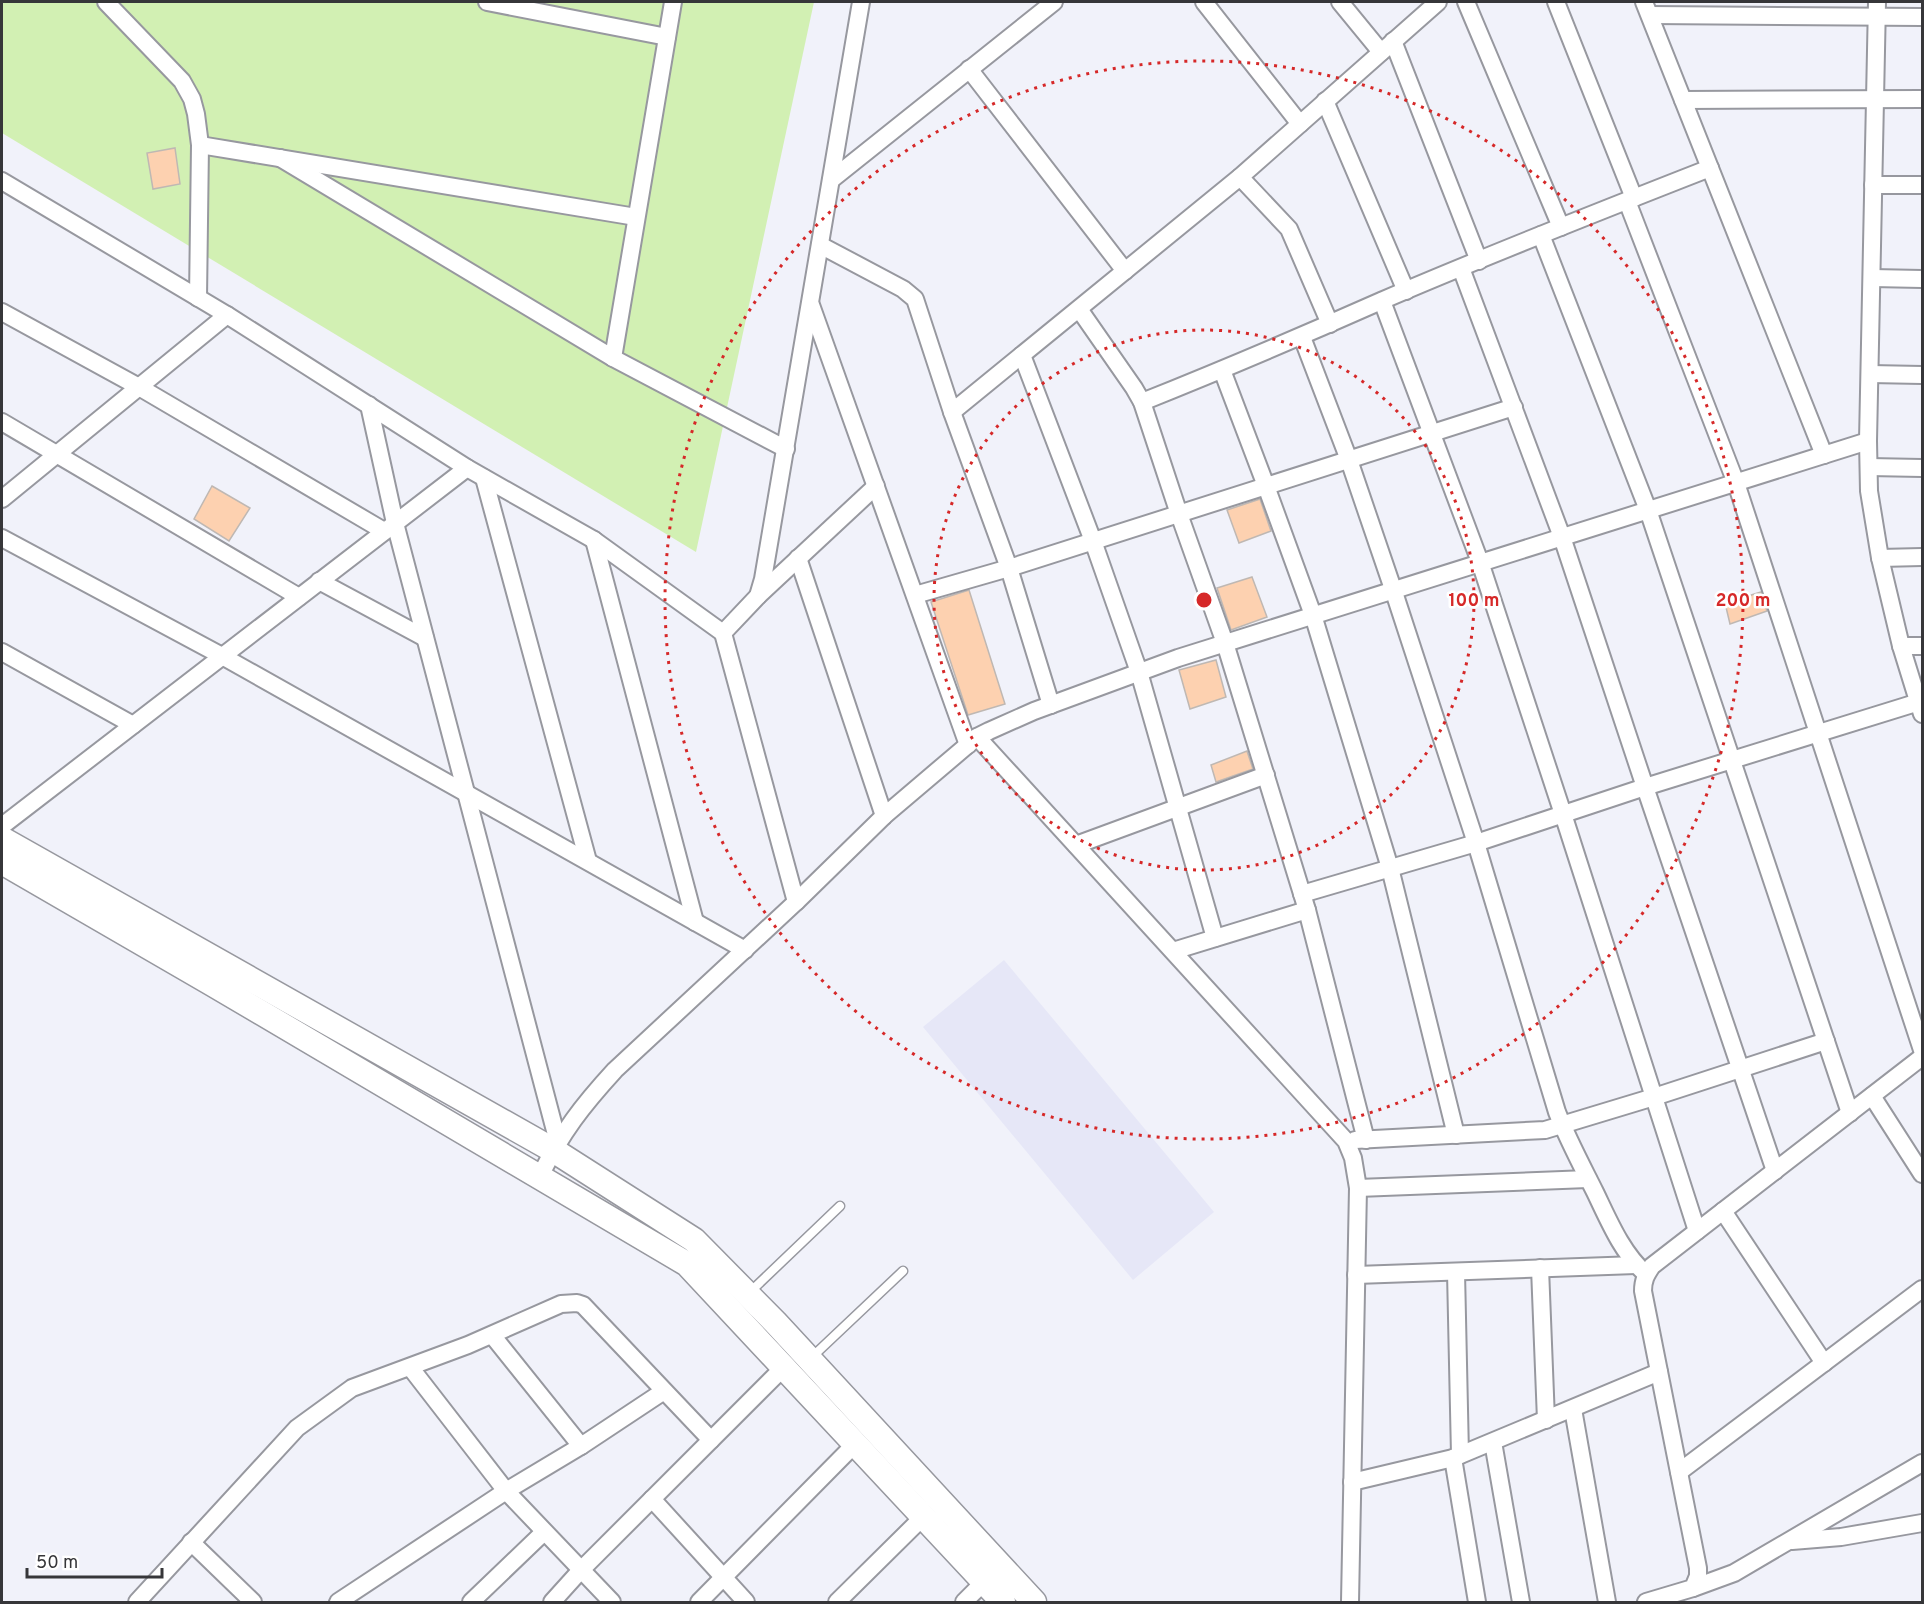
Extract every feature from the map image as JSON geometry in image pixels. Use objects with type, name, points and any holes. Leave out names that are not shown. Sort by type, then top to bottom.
[{"type":"street","points":[[106,2],[182,81],[194,106],[200,145],[198,298]]},
{"type":"street","points":[[487,2],[667,38]]},
{"type":"street","points":[[613,358],[673,2]]},
{"type":"street","points":[[759,596],[861,2]]},
{"type":"street","points":[[831,180],[1054,2]]},
{"type":"street","points":[[1204,2],[1300,124]]},
{"type":"street","points":[[1340,2],[1387,47],[1479,261]]},
{"type":"street","points":[[952,412],[1240,177],[1438,2]]},
{"type":"street","points":[[1466,2],[1561,227]]},
{"type":"street","points":[[1556,2],[1736,483],[1923,1050]]},
{"type":"street","points":[[1824,455],[1647,8],[1877,9],[1923,17]]},
{"type":"street","points":[[1173,951],[1215,938],[1390,868],[1476,843],[1732,760],[1819,734],[1921,708],[1900,646],[1880,558],[1869,491],[1868,441],[1877,9]]},
{"type":"street","points":[[969,69],[1125,271]]},
{"type":"street","points":[[1683,100],[1923,99]]},
{"type":"street","points":[[1326,101],[1406,291]]},
{"type":"street","points":[[200,145],[636,217]]},
{"type":"street","points":[[280,158],[613,358],[786,449]]},
{"type":"street","points":[[1142,402],[1302,337],[1541,235],[1710,168]]},
{"type":"street","points":[[1240,177],[1289,229],[1330,324]]},
{"type":"street","points":[[2,181],[227,315],[467,468],[594,540],[723,633],[796,902]]},
{"type":"street","points":[[1873,184],[1923,185]]},
{"type":"street","points":[[1541,235],[1648,510],[1850,1113]]},
{"type":"street","points":[[820,245],[903,289],[915,299],[952,412],[1009,568],[1051,705]]},
{"type":"street","points":[[1461,268],[1562,537],[1775,1171]]},
{"type":"street","points":[[1872,278],[1923,279]]},
{"type":"street","points":[[1382,301],[1480,562],[1697,1231]]},
{"type":"street","points":[[810,303],[915,595],[973,741],[1076,845],[1346,1141],[1353,1158],[1358,1188],[1350,1602]]},
{"type":"street","points":[[1079,309],[1142,402],[1225,643],[1305,902],[1366,1140]]},
{"type":"street","points":[[2,312],[390,527]]},
{"type":"street","points":[[2,499],[227,315]]},
{"type":"street","points":[[1302,337],[1349,460],[1394,589],[1476,843],[1563,1126],[1618,1237],[1641,1270],[1643,1291],[1698,1568],[1698,1576],[1693,1588]]},
{"type":"street","points":[[1022,355],[1094,541],[1139,672],[1215,938]]},
{"type":"street","points":[[1222,370],[1313,615],[1390,868],[1456,1135]]},
{"type":"street","points":[[1870,374],[1923,375]]},
{"type":"street","points":[[369,405],[390,527],[425,638],[555,1146]]},
{"type":"street","points":[[915,595],[1009,568],[1514,407]]},
{"type":"street","points":[[2,422],[299,597]]},
{"type":"street","points":[[540,1176],[567,1126],[615,1070],[796,902],[884,816],[973,741],[1051,705],[1225,643],[1868,441]]},
{"type":"street","points":[[1869,467],[1923,468]]},
{"type":"street","points":[[2,826],[467,468]]},
{"type":"street","points":[[484,478],[588,861]]},
{"type":"street","points":[[723,633],[798,558],[876,486]]},
{"type":"street","points":[[2,538],[222,656],[745,950]]},
{"type":"street","points":[[594,540],[695,922]]},
{"type":"street","points":[[798,558],[884,816]]},
{"type":"street","points":[[1880,558],[1923,558]]},
{"type":"street","points":[[319,581],[425,638]]},
{"type":"street","points":[[1900,646],[1923,646]]},
{"type":"street","points":[[2,652],[133,724]]},
{"type":"street","points":[[1076,845],[1266,775]]},
{"type":"street","points":[[2,839],[555,1146],[694,1240],[809,1359],[1034,1602]]},
{"type":"street","points":[[2,862],[687,1264],[1003,1602]]},
{"type":"street","points":[[1346,1141],[1530,1132],[1563,1126],[1826,1041]]},
{"type":"street","points":[[1356,1275],[1540,1268],[1641,1270],[1652,1266],[1923,1057]]},
{"type":"street","points":[[1872,1096],[1923,1174]]},
{"type":"street","points":[[1358,1188],[1588,1179]]},
{"type":"street","points":[[1723,1211],[1824,1363]]},
{"type":"street","points":[[1540,1268],[1546,1420]]},
{"type":"street","points":[[1456,1272],[1457,1456],[1477,1602]]},
{"type":"street","points":[[1679,1472],[1923,1289]]},
{"type":"street","points":[[143,1600],[191,1542],[297,1428],[352,1388],[492,1335],[561,1305],[577,1303],[584,1305],[711,1440]]},
{"type":"street","points":[[492,1335],[581,1446]]},
{"type":"street","points":[[410,1367],[506,1491],[612,1602]]},
{"type":"street","points":[[552,1602],[580,1571],[783,1368]]},
{"type":"street","points":[[1352,1482],[1457,1456],[1659,1372]]},
{"type":"street","points":[[338,1602],[506,1491],[581,1446],[664,1391]]},
{"type":"street","points":[[1573,1409],[1606,1602]]},
{"type":"street","points":[[1493,1442],[1521,1602]]},
{"type":"street","points":[[699,1602],[855,1444]]},
{"type":"street","points":[[1646,1602],[1734,1573],[1923,1463]]},
{"type":"street","points":[[652,1499],[746,1602]]},
{"type":"street","points":[[837,1602],[923,1517]]},
{"type":"street","points":[[1788,1541],[1841,1537],[1923,1523]]},
{"type":"street","points":[[471,1602],[544,1532]]},
{"type":"street","points":[[191,1542],[253,1602]]},
{"type":"street","points":[[964,1602],[984,1582]]},
{"type":"lane","points":[[748,1295],[840,1206]]},
{"type":"lane","points":[[809,1359],[903,1270]]},
{"type":"shaded area","points":[[1004,960],[1214,1212],[1133,1280],[923,1027]]},
{"type":"green space","points":[[2,2],[814,2],[696,552],[2,133]]},
{"type":"building","points":[[175,148],[180,184],[153,189],[147,153]]},
{"type":"building","points":[[212,486],[250,508],[229,541],[194,519]]},
{"type":"building","points":[[1260,499],[1271,531],[1239,543],[1227,510]]},
{"type":"building","points":[[1252,577],[1267,617],[1231,630],[1217,588]]},
{"type":"building","points":[[969,590],[1005,704],[968,715],[931,602]]},
{"type":"building","points":[[1761,592],[1767,611],[1730,624],[1725,603]]},
{"type":"building","points":[[1216,660],[1226,697],[1190,709],[1179,670]]},
{"type":"building","points":[[1247,751],[1253,769],[1216,782],[1211,765]]}]
